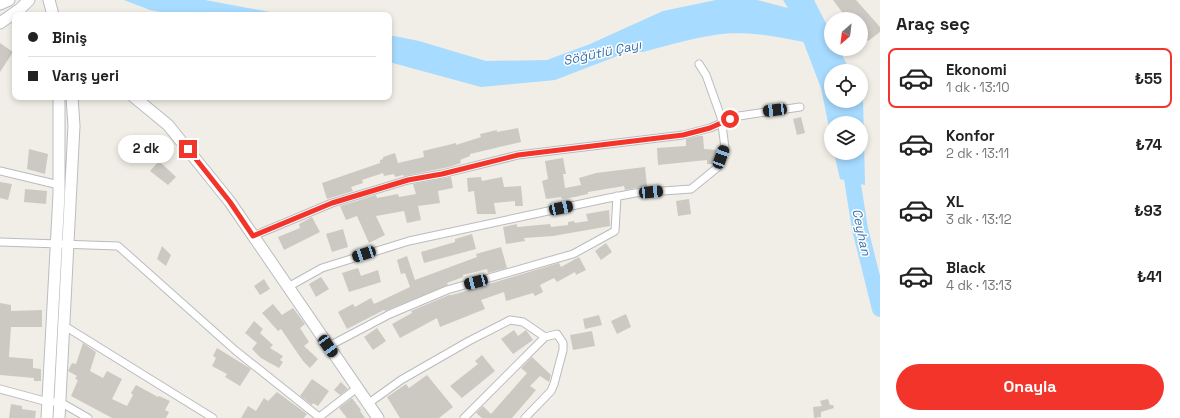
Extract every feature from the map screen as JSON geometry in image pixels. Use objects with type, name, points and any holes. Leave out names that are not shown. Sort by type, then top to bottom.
[{"type":"street","points":[[0,4],[9,0]]},
{"type":"street","points":[[20,8],[29,0]]},
{"type":"street","points":[[49,0],[52,12]]},
{"type":"street","points":[[0,23],[12,14]]},
{"type":"street","points":[[288,287],[322,268],[409,241],[617,196],[691,189],[718,167],[725,148],[722,123],[706,75],[699,64]]},
{"type":"street","points":[[59,100],[59,185],[62,244],[63,325],[59,418]]},
{"type":"street","points":[[47,418],[74,126],[72,100]]},
{"type":"street","points":[[138,100],[168,125],[230,202],[378,418]]},
{"type":"street","points":[[253,236],[332,203],[408,180],[442,174],[518,155],[683,135],[710,128],[749,113],[800,107]]},
{"type":"street","points":[[0,171],[59,185]]},
{"type":"street","points":[[328,346],[390,314],[447,290],[573,254],[615,231],[617,196]]},
{"type":"street","points":[[0,242],[118,246],[236,351],[318,418],[357,388]]},
{"type":"street","points":[[369,403],[401,380],[469,341],[510,320],[523,322],[545,337]]},
{"type":"street","points":[[63,325],[213,418]]},
{"type":"street","points":[[464,418],[545,337],[557,334],[563,344],[557,375],[551,391],[525,418]]},
{"type":"street","points":[[0,389],[48,402],[60,402],[88,418]]},
{"type":"water","points":[[124,0],[205,0],[270,12],[161,12],[150,10]]},
{"type":"water","points":[[716,0],[757,0],[788,8],[783,0],[814,0],[824,19],[824,56],[842,56],[846,64],[824,64],[824,103],[821,88],[800,33],[782,24],[750,21],[706,22],[555,80],[481,87],[392,63],[392,36],[419,41],[486,61],[547,60],[590,44],[663,11]]},
{"type":"water","points":[[825,108],[863,108],[863,116],[827,116]]},
{"type":"water","points":[[836,160],[864,160],[865,185],[840,179]]},
{"type":"building","points":[[833,0],[856,0],[867,12],[842,12]]},
{"type":"building","points":[[868,14],[880,27],[880,32],[868,41]]},
{"type":"building","points":[[0,43],[12,51],[12,54],[0,72]]},
{"type":"building","points":[[801,117],[805,133],[797,135],[793,119]]},
{"type":"building","points":[[518,128],[521,142],[470,154],[470,156],[460,160],[461,163],[449,167],[395,177],[394,174],[384,176],[383,173],[362,180],[363,183],[351,187],[353,191],[327,199],[322,183],[380,163],[380,160],[383,159],[383,157],[395,153],[398,163],[424,157],[423,151],[456,143],[456,145],[481,137],[480,134],[497,130],[497,132]]},
{"type":"building","points":[[703,136],[704,149],[718,150],[714,164],[707,164],[707,160],[658,165],[657,148],[686,146],[686,139]]},
{"type":"building","points":[[29,149],[48,154],[45,174],[27,169]]},
{"type":"building","points":[[563,158],[566,174],[563,174],[565,188],[581,185],[579,178],[596,173],[645,167],[647,186],[625,190],[624,186],[588,192],[588,194],[575,197],[546,199],[542,181],[548,179],[545,161]]},
{"type":"building","points":[[159,161],[176,177],[168,185],[150,171]]},
{"type":"building","points":[[451,177],[453,188],[438,191],[440,203],[418,206],[421,220],[407,223],[404,211],[376,216],[385,235],[369,243],[357,216],[346,220],[340,206],[376,195],[377,198],[398,194],[399,197],[416,194],[413,184]]},
{"type":"building","points":[[481,177],[482,181],[502,177],[504,187],[521,186],[523,206],[515,206],[515,201],[494,203],[496,214],[477,214],[474,191],[468,192],[467,178]]},
{"type":"building","points":[[0,182],[12,184],[8,200],[0,198]]},
{"type":"building","points":[[25,189],[47,191],[46,204],[24,202]]},
{"type":"building","points":[[689,199],[691,214],[678,216],[676,201]]},
{"type":"building","points":[[609,210],[610,226],[553,236],[524,238],[525,241],[506,244],[503,227],[517,224],[517,227],[550,224],[551,227],[568,225],[568,222],[574,221],[575,223],[588,221],[586,214]]},
{"type":"building","points":[[312,217],[320,232],[284,250],[278,237],[300,228],[299,224]]},
{"type":"building","points":[[343,229],[348,247],[332,252],[326,234]]},
{"type":"building","points":[[472,234],[476,249],[424,263],[421,252],[455,242],[455,239]]},
{"type":"building","points":[[606,243],[612,252],[601,260],[595,251]]},
{"type":"building","points":[[162,246],[171,255],[166,266],[157,259]]},
{"type":"building","points":[[501,247],[507,268],[488,273],[487,269],[463,275],[463,277],[447,283],[448,285],[385,311],[384,310],[347,329],[338,312],[353,304],[355,307],[371,298],[374,304],[410,287],[405,273],[401,274],[397,260],[407,256],[415,280],[477,257],[476,254]]},
{"type":"building","points":[[579,257],[586,270],[576,275],[575,272],[557,282],[554,278],[540,285],[543,292],[535,296],[533,293],[506,301],[504,292],[481,300],[485,309],[440,327],[437,318],[400,338],[392,324],[412,313],[411,311],[449,295],[559,263],[561,267]]},
{"type":"building","points":[[358,268],[361,276],[378,270],[381,282],[349,292],[342,273]]},
{"type":"building","points":[[321,277],[329,289],[316,297],[309,284]]},
{"type":"building","points":[[264,279],[270,289],[260,295],[254,286]]},
{"type":"building","points":[[0,303],[11,305],[11,311],[42,310],[42,327],[11,327],[9,356],[33,359],[33,368],[41,369],[41,381],[34,381],[34,378],[0,375]]},
{"type":"building","points":[[273,304],[282,315],[293,308],[305,324],[300,328],[309,342],[304,346],[318,359],[310,368],[303,361],[281,329],[278,331],[262,313]]},
{"type":"building","points":[[626,314],[631,327],[617,334],[611,321]]},
{"type":"building","points":[[599,315],[602,325],[585,329],[583,319]]},
{"type":"building","points":[[254,321],[263,329],[260,333],[273,345],[270,348],[283,356],[280,360],[283,362],[279,368],[261,358],[252,349],[257,343],[245,333]]},
{"type":"building","points":[[377,328],[386,341],[373,350],[364,337]]},
{"type":"building","points":[[514,330],[518,336],[526,330],[533,340],[513,354],[501,339]]},
{"type":"building","points":[[592,331],[595,346],[573,350],[570,335]]},
{"type":"building","points":[[83,343],[96,352],[90,371],[103,378],[107,371],[122,379],[112,399],[127,406],[133,395],[131,393],[136,385],[158,397],[159,396],[170,401],[165,410],[169,412],[166,418],[112,418],[71,396],[78,380],[75,379],[77,376],[68,371],[72,363],[76,364]]},
{"type":"building","points":[[217,348],[251,369],[240,386],[225,377],[227,374],[212,366],[216,358],[213,356]]},
{"type":"building","points":[[482,355],[495,371],[462,398],[450,386],[478,364],[475,361]]},
{"type":"building","points":[[532,357],[551,375],[549,382],[540,376],[530,386],[536,390],[512,418],[482,418],[476,413],[483,406],[491,414],[527,373],[521,368]]},
{"type":"building","points":[[427,375],[453,407],[439,418],[400,418],[387,397],[406,384],[409,388]]},
{"type":"building","points":[[312,379],[329,391],[318,406],[313,403],[312,405],[300,396]]},
{"type":"building","points":[[341,382],[348,389],[340,395],[334,390]]},
{"type":"building","points":[[277,392],[307,414],[304,418],[241,418],[248,406],[256,411],[264,398],[268,401]]},
{"type":"building","points":[[352,398],[365,418],[347,418],[339,408]]},
{"type":"building","points":[[828,399],[830,405],[833,405],[834,408],[821,412],[821,417],[814,418],[813,407],[822,406],[820,401]]},
{"type":"building","points":[[11,404],[22,406],[22,409],[36,411],[35,418],[9,418]]},
{"type":"waterway","name":"Söğütlü Çayı","points":[[642,44],[700,29],[736,25],[766,27],[815,36]]},
{"type":"waterway","name":"Ceyhan","points":[[849,160],[860,229],[880,309]]},
{"type":"route","points":[[188,149],[230,202],[253,236],[332,203],[428,175],[442,174],[518,155],[683,135],[710,128],[730,119]]}]
